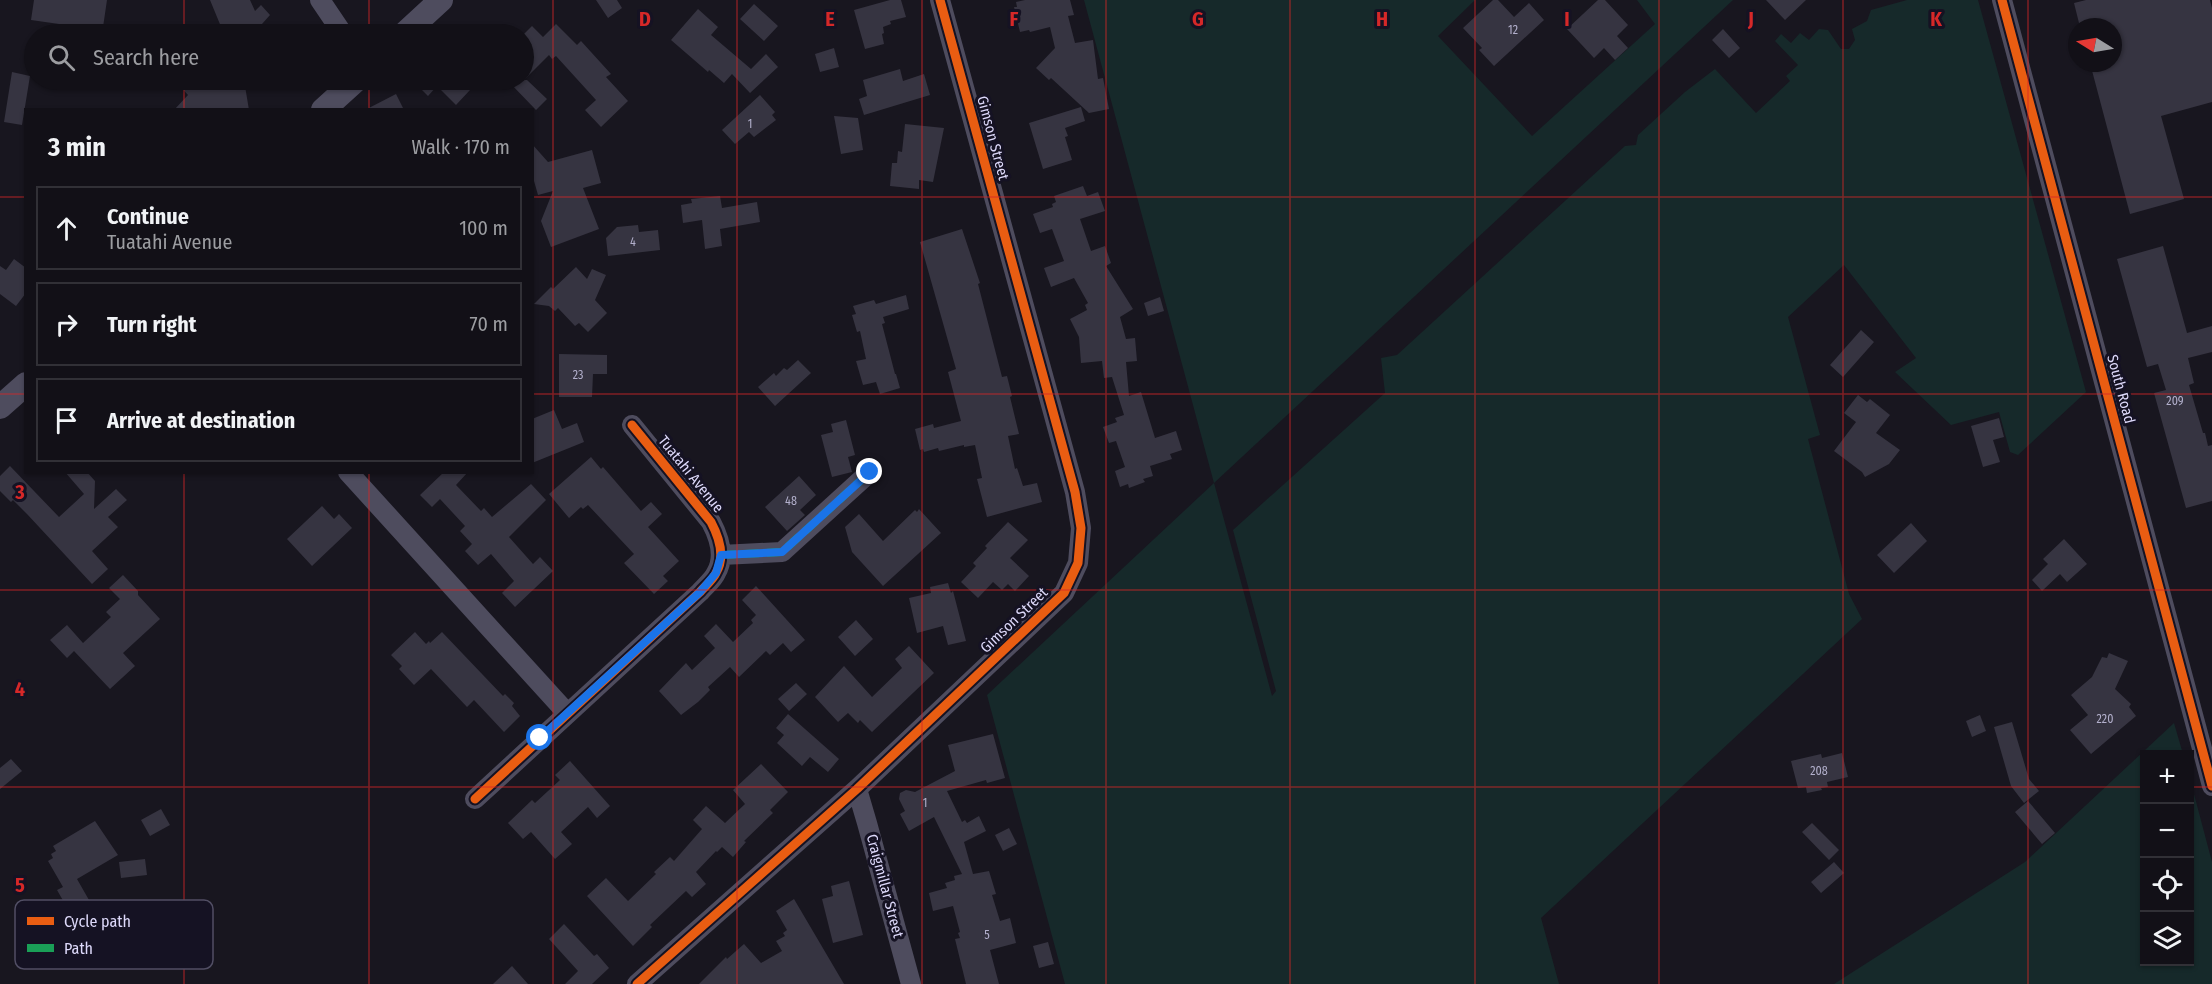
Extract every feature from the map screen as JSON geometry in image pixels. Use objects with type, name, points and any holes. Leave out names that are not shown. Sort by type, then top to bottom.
[{"type":"street","points":[[320,0],[336,24]]},
{"type":"street","points":[[415,24],[441,0]]},
{"type":"street","name":"Gimson Street","points":[[637,984],[856,789],[1064,593],[1078,563],[1081,528],[1075,492],[940,0]]},
{"type":"street","name":"South Road","points":[[2002,0],[2212,786]]},
{"type":"street","points":[[325,108],[345,90]]},
{"type":"street","points":[[0,407],[24,386]]},
{"type":"street","name":"Tuatahi Avenue","points":[[632,425],[711,522],[719,537],[721,555]]},
{"type":"street","points":[[475,799],[700,592],[716,573],[721,555],[782,552],[870,472]]},
{"type":"street","points":[[350,474],[567,713]]},
{"type":"street","name":"Craigmillar Street","points":[[856,789],[911,984]]},
{"type":"green space","points":[[1084,0],[1475,0],[1438,36],[1532,136],[1655,24],[1637,0],[1733,0],[1214,483]]},
{"type":"green space","points":[[1907,0],[1978,0],[2086,392],[2018,455],[2010,452],[1999,412],[1951,425],[1895,372],[1916,358],[1844,265],[1788,317],[1820,435],[1808,439],[1849,594],[1862,619],[1541,918],[1559,984],[1065,984],[987,695],[1214,483],[1272,696],[1276,691],[1233,530],[1385,393],[1381,358],[1397,355],[1625,146],[1636,145],[1638,135],[1685,92],[1715,69],[1756,113],[1790,81],[1786,76],[1798,65],[1775,41],[1781,34],[1791,43],[1800,33],[1809,40],[1819,29],[1828,30],[1841,49],[1849,49],[1855,40],[1852,29],[1867,21],[1871,10]]},
{"type":"green space","points":[[2174,723],[2182,750],[2145,750]]},
{"type":"green space","points":[[2140,755],[2140,966],[2194,966],[2194,794],[2212,862],[2212,984],[1834,984],[2025,862]]},
{"type":"building","points":[[34,0],[107,0],[103,24],[59,24],[31,20]]},
{"type":"building","points":[[210,0],[250,0],[255,11],[261,5],[270,15],[262,24],[220,24]]},
{"type":"building","points":[[596,0],[617,0],[622,8],[608,18]]},
{"type":"building","points":[[890,0],[901,0],[906,17],[890,21],[891,24],[883,27],[884,44],[865,49],[854,10]]},
{"type":"building","points":[[1070,0],[1074,15],[1068,16],[1075,43],[1093,40],[1098,79],[1103,78],[1109,109],[1089,113],[1051,78],[1049,80],[1036,68],[1055,48],[1050,27],[1020,32],[1014,7],[1017,7],[1016,2]]},
{"type":"building","points":[[1493,0],[1498,0],[1514,17],[1529,3],[1544,20],[1494,66],[1479,50],[1482,48],[1463,28]]},
{"type":"building","points":[[1598,0],[1605,0],[1628,25],[1617,36],[1628,48],[1615,60],[1604,48],[1594,58],[1567,29]]},
{"type":"building","points":[[1766,0],[1806,0],[1785,20]]},
{"type":"building","points":[[2086,0],[2210,0],[2212,8],[2212,102],[2161,116],[2184,199],[2130,214],[2092,72],[2122,72],[2122,18],[2078,18],[2074,3]]},
{"type":"building","points":[[754,4],[778,26],[764,41],[740,19]]},
{"type":"building","points":[[698,9],[718,27],[711,35],[751,69],[766,54],[778,67],[750,93],[732,74],[724,83],[709,70],[708,72],[671,40]]},
{"type":"building","points":[[556,24],[577,45],[581,41],[611,74],[606,77],[628,101],[601,127],[585,110],[596,100],[556,56],[552,59],[549,55],[534,70],[534,28],[543,37]]},
{"type":"building","points":[[1723,29],[1740,48],[1729,58],[1712,40]]},
{"type":"building","points":[[834,48],[839,67],[820,72],[815,54]]},
{"type":"building","points":[[900,69],[903,81],[924,74],[930,95],[864,115],[859,99],[867,96],[863,80]]},
{"type":"building","points":[[12,72],[24,75],[24,90],[28,90],[22,125],[4,122]]},
{"type":"building","points":[[534,87],[547,99],[536,110],[517,90],[534,90]]},
{"type":"building","points":[[183,90],[246,90],[249,108],[176,108],[188,95]]},
{"type":"building","points":[[422,90],[433,90],[428,96]]},
{"type":"building","points":[[441,90],[470,90],[456,105]]},
{"type":"building","points":[[396,94],[403,108],[369,108]]},
{"type":"building","points":[[760,95],[775,112],[772,115],[776,120],[754,137],[749,132],[735,144],[722,130]]},
{"type":"building","points":[[1081,107],[1085,121],[1065,128],[1068,136],[1065,137],[1072,160],[1043,169],[1029,123]]},
{"type":"building","points":[[834,116],[858,118],[863,150],[841,154]]},
{"type":"building","points":[[905,124],[944,128],[933,182],[919,180],[919,189],[890,186],[892,163],[897,163],[898,151],[902,152]]},
{"type":"building","points":[[534,146],[548,162],[592,150],[601,183],[583,188],[599,229],[551,247],[541,221],[553,191],[538,195],[534,181]]},
{"type":"building","points":[[1083,186],[1087,196],[1098,192],[1105,211],[1080,219],[1091,251],[1105,246],[1111,263],[1106,266],[1133,309],[1120,317],[1126,339],[1135,338],[1137,361],[1126,362],[1129,396],[1141,392],[1155,438],[1176,431],[1182,450],[1170,454],[1172,459],[1150,466],[1153,476],[1129,488],[1128,484],[1120,487],[1115,471],[1125,467],[1116,441],[1109,443],[1103,427],[1117,422],[1115,418],[1124,415],[1112,377],[1104,378],[1102,361],[1081,363],[1079,337],[1070,319],[1087,310],[1085,305],[1088,303],[1074,278],[1051,287],[1044,268],[1064,261],[1052,229],[1040,233],[1033,214],[1053,207],[1052,204],[1056,202],[1054,196]]},
{"type":"building","points":[[720,196],[722,208],[757,202],[760,222],[720,229],[722,246],[705,249],[702,220],[683,223],[681,205],[692,203],[691,199]]},
{"type":"building","points":[[638,225],[639,232],[658,230],[660,250],[608,256],[606,238],[617,227]]},
{"type":"building","points":[[962,229],[980,283],[978,284],[1002,377],[1007,376],[1012,396],[1010,397],[1019,434],[1008,436],[1015,469],[1017,468],[1023,486],[1037,483],[1042,502],[987,517],[977,479],[982,478],[975,445],[964,447],[964,445],[939,451],[938,448],[924,452],[923,449],[920,450],[915,429],[933,424],[934,428],[961,421],[948,372],[956,369],[920,242]]},
{"type":"building","points":[[2163,246],[2187,333],[2212,326],[2212,352],[2188,358],[2194,383],[2189,385],[2203,433],[2205,433],[2208,446],[2212,445],[2212,501],[2186,508],[2154,393],[2166,390],[2158,364],[2147,367],[2117,259]]},
{"type":"building","points":[[14,259],[24,266],[24,296],[16,306],[0,294],[0,266],[6,270]]},
{"type":"building","points":[[576,267],[587,279],[592,269],[606,275],[595,300],[607,313],[588,332],[579,323],[575,326],[558,308],[555,311],[549,306],[534,304]]},
{"type":"building","points":[[906,295],[909,309],[883,317],[885,323],[882,324],[900,388],[880,394],[876,382],[863,385],[856,361],[866,359],[860,331],[857,332],[852,315],[856,314],[853,306],[874,300],[876,304]]},
{"type":"building","points":[[1160,297],[1164,311],[1148,316],[1144,303]]},
{"type":"building","points":[[1861,330],[1874,342],[1843,377],[1830,365]]},
{"type":"building","points":[[559,354],[607,355],[607,374],[593,374],[592,397],[559,397]]},
{"type":"building","points":[[798,360],[811,373],[775,406],[758,387],[774,373],[776,376]]},
{"type":"building","points":[[1858,395],[1867,402],[1870,399],[1890,415],[1876,433],[1900,450],[1889,464],[1865,477],[1862,472],[1834,451],[1856,422],[1844,413]]},
{"type":"building","points":[[554,410],[562,429],[577,423],[584,442],[534,462],[534,418]]},
{"type":"building","points":[[1999,418],[2004,437],[1993,440],[2000,462],[1983,467],[1971,426]]},
{"type":"building","points":[[846,420],[855,455],[848,457],[852,472],[832,477],[821,435],[833,432],[831,424]]},
{"type":"building","points":[[591,457],[601,469],[603,467],[641,511],[651,502],[662,514],[648,527],[679,561],[663,576],[668,581],[654,594],[624,563],[634,554],[588,505],[583,509],[581,507],[569,518],[549,494]]},
{"type":"building","points":[[10,466],[59,517],[84,494],[67,474],[89,474],[95,481],[94,509],[116,489],[127,500],[108,517],[118,527],[92,551],[108,569],[92,584],[27,514],[0,491],[0,476]]},
{"type":"building","points":[[442,474],[466,474],[456,485],[481,511],[484,508],[492,517],[531,484],[546,500],[509,537],[533,564],[540,557],[553,571],[515,607],[502,593],[514,581],[491,554],[478,565],[465,551],[472,544],[460,531],[465,526],[440,499],[432,507],[420,495]]},
{"type":"building","points":[[799,476],[816,495],[800,510],[805,515],[787,531],[765,507]]},
{"type":"building","points":[[322,506],[334,519],[339,514],[352,528],[312,566],[287,539]]},
{"type":"building","points":[[919,509],[941,533],[883,586],[852,552],[845,527],[859,514],[883,541],[915,510],[917,512]]},
{"type":"building","points":[[1008,522],[1028,540],[1010,558],[1029,576],[1015,591],[1008,584],[1002,590],[993,582],[978,598],[961,582],[976,566],[973,563],[987,548],[985,546]]},
{"type":"building","points":[[1911,523],[1927,541],[1894,573],[1877,555]]},
{"type":"building","points":[[2064,539],[2087,564],[2067,582],[2060,574],[2042,591],[2032,580],[2048,564],[2043,559]]},
{"type":"building","points":[[123,575],[160,619],[123,653],[135,666],[110,689],[74,651],[67,658],[50,640],[67,625],[83,643],[111,617],[106,612],[120,599],[109,588]]},
{"type":"building","points":[[948,583],[951,593],[953,591],[966,641],[948,645],[943,626],[917,633],[909,598],[931,593],[930,587]]},
{"type":"building","points":[[756,586],[805,640],[791,652],[783,643],[770,655],[766,651],[739,677],[730,667],[708,687],[710,690],[698,702],[681,715],[659,691],[686,663],[692,670],[715,648],[704,636],[716,624],[733,642],[753,623],[751,620],[756,615],[742,600]]},
{"type":"building","points":[[856,620],[873,639],[855,656],[838,637]]},
{"type":"building","points":[[415,632],[426,644],[442,632],[503,696],[505,694],[514,703],[512,706],[520,716],[504,732],[474,700],[467,707],[431,669],[414,685],[399,669],[402,666],[391,655]]},
{"type":"building","points":[[909,646],[934,673],[872,732],[860,720],[858,723],[848,713],[838,722],[815,697],[844,666],[872,697],[902,668],[895,659]]},
{"type":"building","points":[[2109,653],[2128,661],[2115,689],[2131,704],[2129,707],[2136,716],[2091,754],[2070,730],[2088,715],[2071,695],[2092,677],[2102,657],[2107,658]]},
{"type":"building","points":[[796,683],[807,694],[789,711],[778,699]]},
{"type":"building","points":[[788,714],[839,759],[828,772],[810,757],[802,766],[777,743],[784,735],[776,728]]},
{"type":"building","points":[[1980,715],[1986,731],[1972,737],[1966,721]]},
{"type":"building","points":[[2012,722],[2029,779],[2039,791],[2024,803],[2011,786],[1994,727]]},
{"type":"building","points":[[993,734],[1005,778],[987,783],[986,780],[947,791],[962,822],[965,820],[967,823],[979,816],[986,831],[964,842],[973,874],[989,871],[996,894],[992,895],[1000,921],[1010,918],[1016,943],[990,950],[999,984],[966,984],[955,939],[960,938],[958,933],[960,932],[953,906],[933,911],[929,893],[947,888],[945,883],[955,880],[954,876],[962,874],[934,817],[909,831],[900,814],[905,811],[899,799],[900,793],[906,790],[915,792],[955,771],[948,745]]},
{"type":"building","points":[[1842,753],[1848,777],[1827,782],[1828,787],[1821,788],[1822,790],[1807,793],[1806,787],[1798,788],[1791,761],[1821,754],[1822,758]]},
{"type":"building","points":[[11,759],[22,771],[0,789],[0,768]]},
{"type":"building","points":[[570,761],[610,806],[597,818],[588,807],[561,832],[572,844],[555,859],[531,832],[523,839],[508,823],[532,800],[535,803],[560,780],[555,775]]},
{"type":"building","points":[[761,764],[788,792],[770,810],[773,813],[744,841],[746,842],[733,857],[722,847],[716,851],[696,872],[706,884],[692,897],[686,891],[650,925],[652,927],[633,946],[587,896],[606,878],[628,901],[670,857],[674,861],[702,829],[693,820],[706,806],[725,823],[745,804],[733,790]]},
{"type":"building","points":[[2028,801],[2055,833],[2042,844],[2015,812]]},
{"type":"building","points":[[161,809],[170,825],[150,836],[141,820]]},
{"type":"building","points":[[95,821],[118,855],[77,879],[89,900],[63,900],[57,890],[63,887],[48,861],[53,858],[51,854],[56,851],[53,846]]},
{"type":"building","points":[[1812,823],[1839,850],[1829,860],[1802,832]]},
{"type":"building","points":[[1009,828],[1017,844],[1003,851],[995,835]]},
{"type":"building","points":[[145,859],[147,875],[121,878],[119,862]]},
{"type":"building","points":[[1834,862],[1844,873],[1821,893],[1811,882]]},
{"type":"building","points":[[849,881],[863,935],[833,943],[822,899],[833,896],[831,886]]},
{"type":"building","points":[[794,899],[844,984],[699,984],[726,957],[727,959],[744,944],[761,963],[782,951],[776,941],[785,936],[783,933],[787,930],[776,911]]},
{"type":"building","points":[[564,924],[594,956],[597,954],[609,968],[592,984],[565,984],[578,971],[549,939]]},
{"type":"building","points":[[1048,942],[1054,964],[1039,968],[1033,946]]},
{"type":"building","points":[[512,966],[528,984],[493,984]]},
{"type":"marked path","points":[[721,555],[782,552],[870,472]]},
{"type":"cycle path","points":[[637,984],[857,789],[1064,593],[1078,563],[1081,528],[1075,492],[940,0]]},
{"type":"cycle path","points":[[2002,0],[2212,786]]},
{"type":"cycle path","points":[[475,799],[700,592],[713,578],[719,567],[720,547],[711,522],[632,425]]},
{"type":"route","points":[[540,738],[700,592],[716,573],[721,555],[782,552],[870,472]]}]
